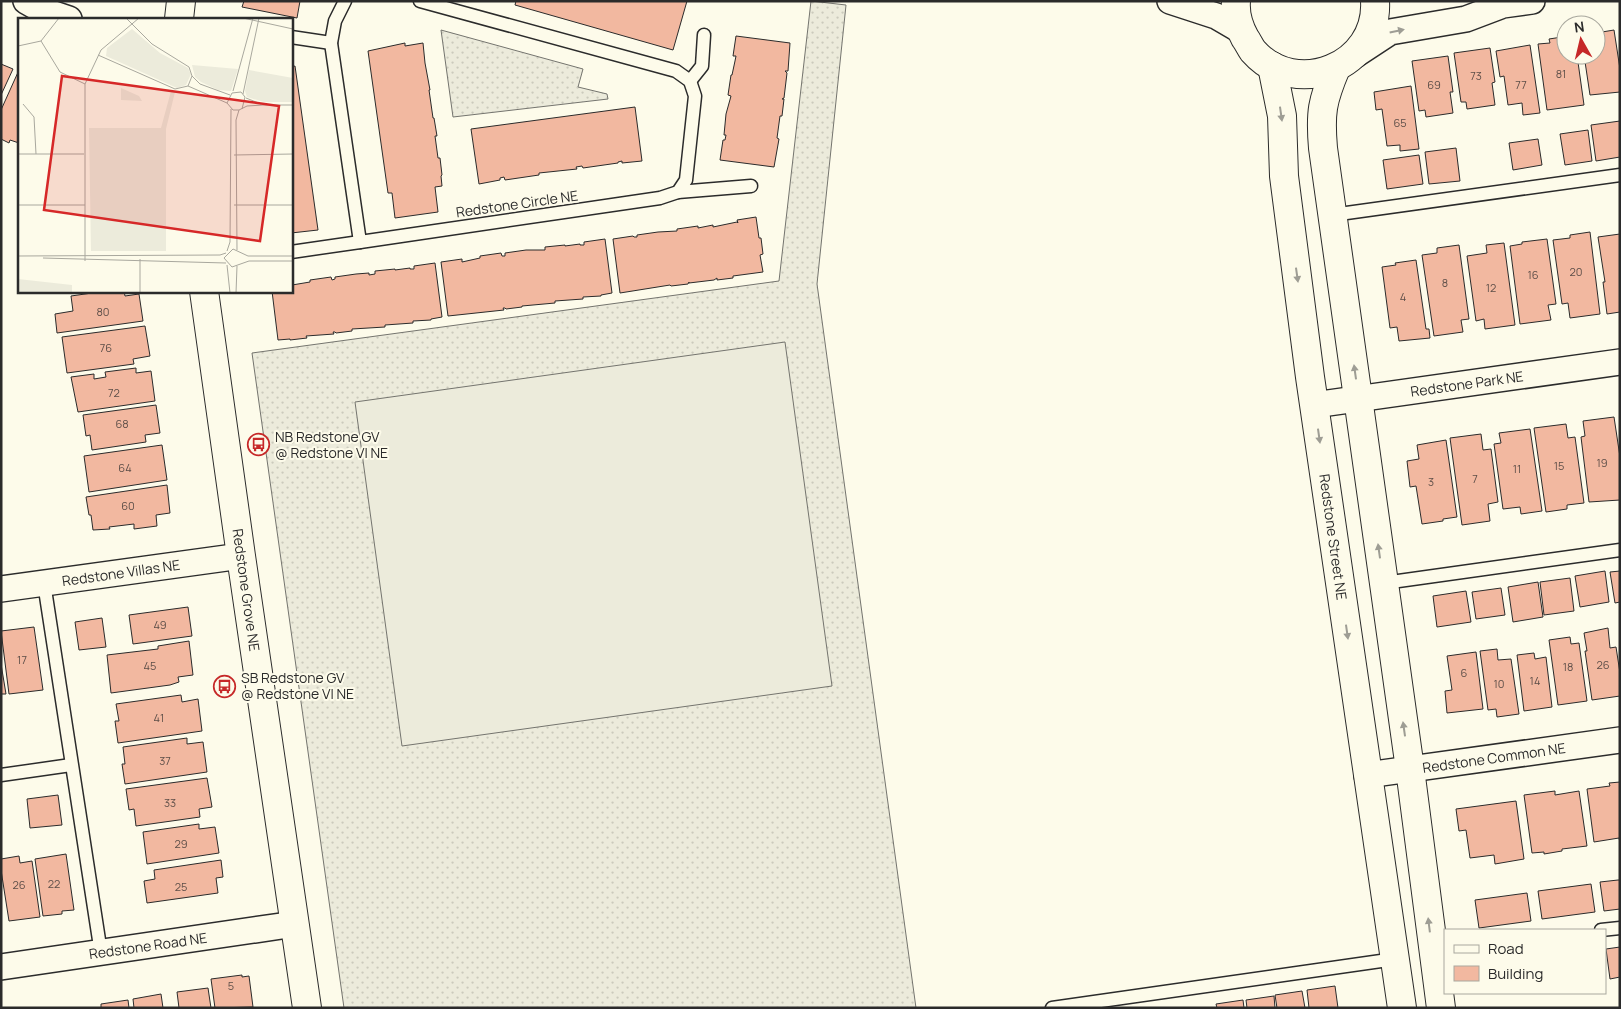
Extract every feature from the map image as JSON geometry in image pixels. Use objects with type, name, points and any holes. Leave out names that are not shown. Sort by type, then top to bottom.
[{"type":"street","points":[[26,1],[42,10],[65,18]]},
{"type":"street","points":[[179,18],[181,1]]},
{"type":"street","points":[[1170,1],[1216,16],[1240,30]]},
{"type":"street","points":[[1236,1],[1235,7],[1240,30],[1253,51],[1272,66],[1300,74],[1314,74],[1345,62],[1390,32],[1466,19],[1492,3],[1532,1]]},
{"type":"street","points":[[1375,1],[1376,12],[1369,35],[1345,62],[1325,94],[1320,119],[1410,769],[1439,954],[1441,1008]]},
{"type":"street","name":"Redstone Street NE","points":[[1272,66],[1282,116],[1284,176],[1314,405],[1402,1008]]},
{"type":"street","name":"Redstone Grove NE","points":[[204,292],[240,556],[308,1008]]},
{"type":"street","name":"Redstone Park NE","points":[[1314,405],[1620,362]]},
{"type":"street","name":"Redstone Villas NE","points":[[1,589],[240,556]]},
{"type":"street","name":"Redstone Common NE","points":[[1368,775],[1620,740]]},
{"type":"street","name":"Redstone Road NE","points":[[1,967],[296,924]]},
{"type":"lane","points":[[345,1],[335,21],[331,43],[360,242]]},
{"type":"lane","points":[[420,1],[676,71],[690,81],[695,96],[687,172],[686,180],[678,192]]},
{"type":"lane","points":[[690,81],[702,66],[704,35]]},
{"type":"lane","points":[[292,37],[331,43]]},
{"type":"lane","points":[[1332,215],[1620,174]]},
{"type":"lane","name":"Redstone Circle NE","points":[[292,252],[660,198],[678,192],[751,186]]},
{"type":"lane","points":[[1384,583],[1620,550]]},
{"type":"lane","points":[[44,583],[101,953]]},
{"type":"lane","points":[[1,775],[72,765]]},
{"type":"lane","points":[[1606,929],[1620,928]]},
{"type":"lane","points":[[1052,1008],[1395,959]]},
{"type":"shaded area","points":[[811,1],[846,5],[817,284],[916,1008],[344,1008],[252,353],[779,281]]},
{"type":"shaded area","points":[[441,30],[583,69],[578,87],[607,94],[608,99],[453,117]]},
{"type":"shaded area","points":[[785,342],[832,686],[402,746],[355,402]]},
{"type":"building","points":[[244,1],[300,1],[297,18],[242,7]]},
{"type":"building","points":[[516,1],[687,1],[673,50],[515,5]]},
{"type":"building","points":[[1614,30],[1620,69],[1620,92],[1590,95],[1586,65],[1606,65],[1606,31]]},
{"type":"building","points":[[736,36],[790,43],[788,71],[785,71],[787,73],[774,167],[720,160],[723,140],[725,140],[726,135],[724,135],[726,114],[731,96],[728,95],[736,56],[733,56]]},
{"type":"building","points":[[1556,38],[1556,65],[1578,65],[1584,105],[1547,110],[1538,44],[1550,43],[1549,39]]},
{"type":"building","points":[[405,43],[405,46],[423,43],[437,136],[435,136],[438,158],[440,158],[442,186],[435,187],[438,212],[395,218],[392,193],[388,193],[368,51]]},
{"type":"building","points":[[1530,45],[1540,113],[1523,115],[1522,103],[1508,105],[1504,76],[1500,77],[1496,51]]},
{"type":"building","points":[[1490,48],[1495,82],[1492,83],[1495,105],[1467,109],[1466,102],[1461,102],[1454,53]]},
{"type":"building","points":[[1448,56],[1453,92],[1450,92],[1453,113],[1426,117],[1425,110],[1419,111],[1412,61]]},
{"type":"building","points":[[1,64],[13,69],[1,95]]},
{"type":"building","points":[[295,66],[318,230],[292,233],[292,67]]},
{"type":"building","points":[[18,72],[18,143],[10,140],[9,143],[1,139],[1,110]]},
{"type":"building","points":[[1411,86],[1419,149],[1400,151],[1400,145],[1387,146],[1382,109],[1376,110],[1374,92]]},
{"type":"building","points":[[635,107],[642,161],[622,163],[622,161],[583,168],[582,166],[576,167],[577,169],[539,173],[539,175],[505,180],[504,177],[500,178],[500,180],[479,184],[471,129]]},
{"type":"building","points":[[1620,121],[1620,157],[1596,161],[1591,125]]},
{"type":"building","points":[[1588,130],[1592,161],[1565,165],[1560,134]]},
{"type":"building","points":[[1538,139],[1542,165],[1513,170],[1509,143]]},
{"type":"building","points":[[1456,148],[1460,181],[1429,184],[1425,152]]},
{"type":"building","points":[[1419,155],[1423,184],[1387,189],[1383,160]]},
{"type":"building","points":[[756,217],[759,238],[761,238],[763,254],[760,255],[763,272],[733,276],[733,278],[717,280],[717,278],[714,280],[620,293],[613,239],[677,231],[677,229],[698,226],[698,228],[713,225],[713,227],[738,223],[737,220]]},
{"type":"building","points":[[1590,232],[1600,314],[1570,318],[1568,303],[1562,304],[1553,240],[1570,238],[1570,235]]},
{"type":"building","points":[[1620,234],[1620,312],[1607,314],[1603,282],[1605,282],[1598,237]]},
{"type":"building","points":[[605,239],[612,293],[583,297],[583,299],[555,301],[555,303],[448,316],[441,262],[462,259],[462,262],[480,258],[480,256],[501,253],[502,256],[505,256],[505,253],[545,250],[545,247],[584,245],[584,242]]},
{"type":"building","points":[[1547,239],[1556,304],[1548,305],[1551,320],[1520,324],[1510,246],[1522,244],[1522,242]]},
{"type":"building","points":[[1504,243],[1515,325],[1485,329],[1484,319],[1476,321],[1467,256],[1487,253],[1486,245]]},
{"type":"building","points":[[1459,245],[1469,319],[1461,320],[1463,332],[1434,336],[1422,255],[1437,253],[1437,248]]},
{"type":"building","points":[[1416,260],[1426,329],[1429,329],[1430,338],[1399,341],[1397,327],[1390,328],[1382,267]]},
{"type":"building","points":[[435,263],[442,317],[413,321],[413,323],[385,325],[385,327],[352,329],[352,331],[333,332],[334,334],[306,336],[307,338],[278,340],[272,292],[292,292],[292,285],[310,282],[310,280],[331,277],[332,280],[335,277],[356,274],[375,274],[375,271],[414,269],[414,266]]},
{"type":"building","points":[[99,292],[124,292],[125,296],[139,294],[143,321],[57,333],[55,314],[73,311],[71,296]]},
{"type":"building","points":[[145,326],[150,356],[133,359],[134,364],[67,373],[62,337]]},
{"type":"building","points":[[136,368],[136,373],[151,371],[155,401],[78,412],[71,377],[94,374],[94,379],[106,377],[105,372]]},
{"type":"building","points":[[156,405],[160,433],[145,435],[146,442],[92,450],[90,435],[86,436],[83,415]]},
{"type":"building","points":[[1614,417],[1620,457],[1620,500],[1589,502],[1581,437],[1585,436],[1583,421]]},
{"type":"building","points":[[1566,424],[1568,438],[1575,437],[1584,503],[1567,505],[1567,509],[1546,512],[1534,428]]},
{"type":"building","points":[[1530,429],[1542,511],[1521,514],[1520,507],[1503,509],[1494,444],[1501,443],[1499,433]]},
{"type":"building","points":[[1481,434],[1483,450],[1491,449],[1498,502],[1488,504],[1490,521],[1462,525],[1450,438]]},
{"type":"building","points":[[1446,440],[1457,517],[1422,524],[1416,486],[1410,487],[1407,461],[1419,459],[1417,445]]},
{"type":"building","points":[[162,445],[167,480],[89,492],[84,456]]},
{"type":"building","points":[[167,485],[170,513],[156,515],[157,526],[134,529],[134,524],[93,530],[86,497]]},
{"type":"building","points":[[1605,571],[1609,602],[1580,607],[1575,576]]},
{"type":"building","points":[[1620,571],[1620,602],[1615,603],[1610,572]]},
{"type":"building","points":[[1570,578],[1574,611],[1544,615],[1540,582]]},
{"type":"building","points":[[1538,582],[1543,617],[1513,622],[1508,587]]},
{"type":"building","points":[[1501,588],[1505,615],[1476,619],[1472,592]]},
{"type":"building","points":[[1466,591],[1471,622],[1437,627],[1433,596]]},
{"type":"building","points":[[188,607],[192,636],[133,644],[129,615]]},
{"type":"building","points":[[102,618],[106,647],[79,650],[75,622]]},
{"type":"building","points":[[34,627],[43,690],[9,694],[1,631]]},
{"type":"building","points":[[1608,628],[1610,648],[1616,647],[1620,673],[1620,696],[1592,700],[1584,633]]},
{"type":"building","points":[[1570,637],[1571,644],[1579,643],[1587,701],[1558,705],[1549,640]]},
{"type":"building","points":[[189,641],[193,675],[178,677],[179,682],[170,685],[111,693],[107,655],[158,649],[158,646]]},
{"type":"building","points":[[1497,649],[1498,660],[1511,659],[1519,714],[1497,717],[1496,709],[1488,710],[1480,651]]},
{"type":"building","points":[[1476,652],[1483,709],[1447,713],[1445,691],[1452,690],[1447,656]]},
{"type":"building","points":[[1534,653],[1535,659],[1546,657],[1552,707],[1524,711],[1517,655]]},
{"type":"building","points":[[1,664],[6,694],[1,694]]},
{"type":"building","points":[[181,695],[182,702],[198,699],[202,731],[118,743],[115,721],[119,721],[116,704]]},
{"type":"building","points":[[187,738],[187,744],[203,742],[207,772],[125,784],[122,764],[125,764],[123,747]]},
{"type":"building","points":[[207,778],[212,807],[199,809],[200,817],[136,826],[134,809],[129,810],[126,789]]},
{"type":"building","points":[[1620,782],[1620,843],[1619,838],[1594,842],[1587,789],[1610,786],[1609,783]]},
{"type":"building","points":[[1555,791],[1555,795],[1579,791],[1587,846],[1562,849],[1562,851],[1544,854],[1544,852],[1532,853],[1524,795]]},
{"type":"building","points":[[58,795],[62,825],[30,828],[27,799]]},
{"type":"building","points":[[1516,801],[1524,859],[1495,864],[1494,855],[1470,858],[1466,830],[1459,831],[1456,809]]},
{"type":"building","points":[[199,824],[199,829],[215,827],[219,853],[147,864],[143,832]]},
{"type":"building","points":[[66,854],[74,910],[62,911],[62,914],[43,916],[35,859]]},
{"type":"building","points":[[19,856],[20,863],[32,861],[40,917],[9,921],[1,859]]},
{"type":"building","points":[[221,860],[223,877],[216,878],[218,893],[147,903],[144,881],[155,879],[154,870]]},
{"type":"building","points":[[1620,880],[1620,909],[1604,911],[1600,882]]},
{"type":"building","points":[[1591,884],[1595,912],[1542,919],[1538,891]]},
{"type":"building","points":[[1527,893],[1531,921],[1479,928],[1475,900]]},
{"type":"building","points":[[1620,947],[1620,977],[1610,979],[1606,949]]},
{"type":"building","points":[[242,975],[242,977],[249,976],[253,1007],[215,1008],[211,979]]},
{"type":"building","points":[[1335,986],[1338,1008],[1309,1008],[1307,990]]},
{"type":"building","points":[[208,988],[211,1008],[179,1008],[177,992]]},
{"type":"building","points":[[1302,991],[1305,1008],[1277,1008],[1275,995]]},
{"type":"building","points":[[161,994],[163,1008],[134,1008],[133,999]]},
{"type":"building","points":[[1274,996],[1275,1008],[1247,1008],[1246,1000]]},
{"type":"building","points":[[128,1000],[129,1008],[101,1008],[101,1004]]},
{"type":"building","points":[[1243,1000],[1244,1008],[1217,1008],[1216,1004]]},
{"type":"place","name":"NB Redstone GV @ Redstone VI NE","points":[[259,445]]},
{"type":"place","name":"SB Redstone GV @ Redstone VI NE","points":[[225,686]]}]
